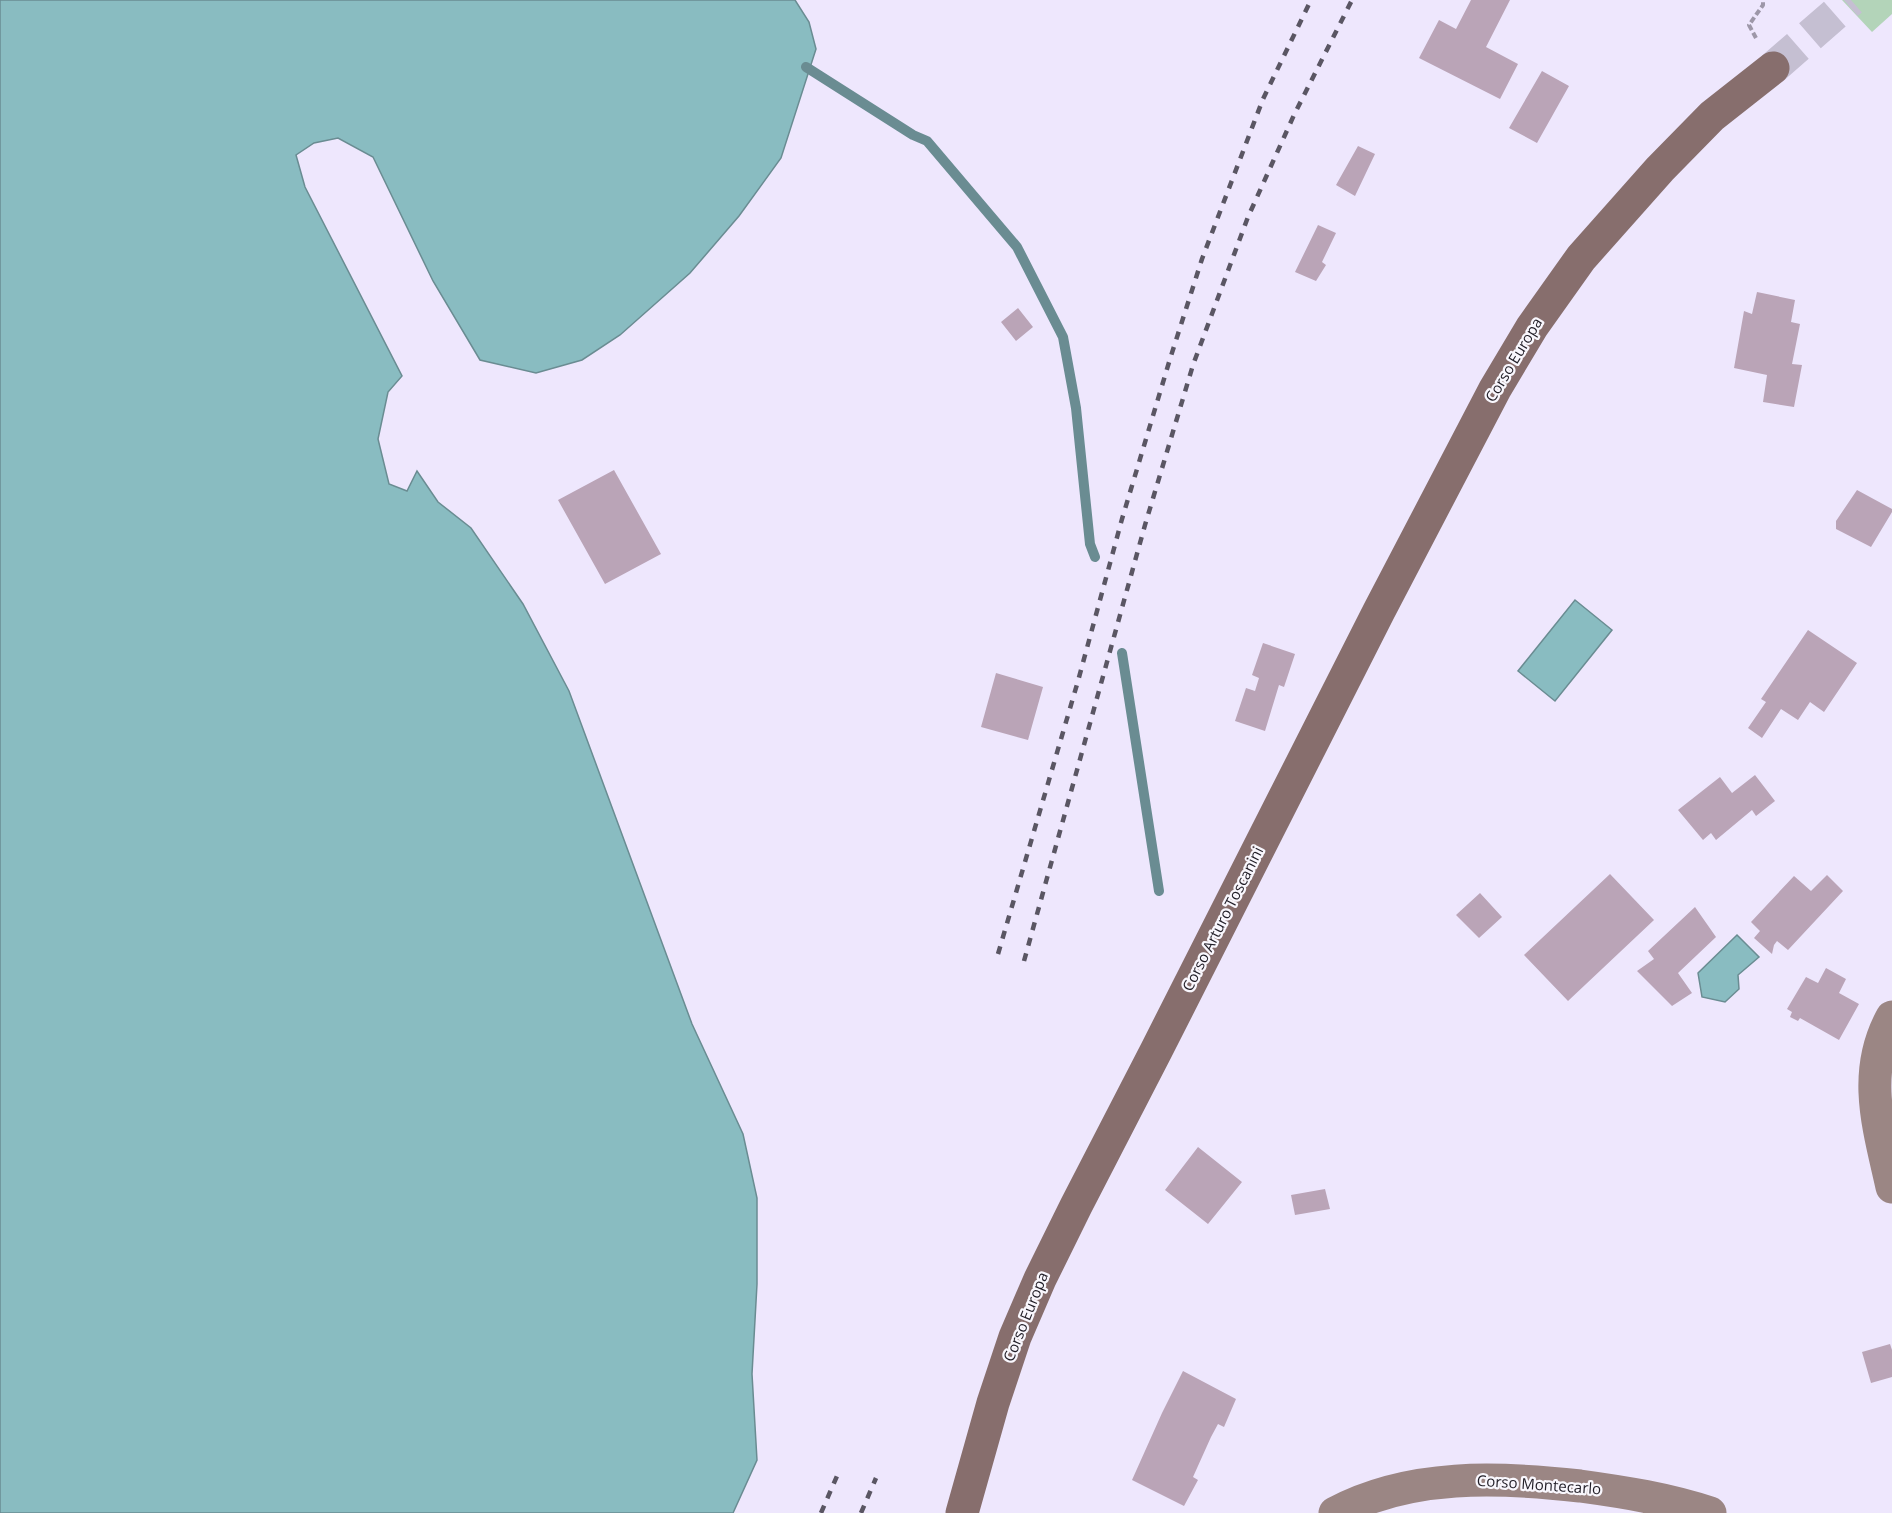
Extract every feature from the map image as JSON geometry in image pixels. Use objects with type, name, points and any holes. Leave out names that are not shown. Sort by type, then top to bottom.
[{"type":"main road","name":"Corso Europa","points":[[1330,708],[1495,389],[1532,327],[1581,258],[1660,169],[1712,116],[1773,68]]},
{"type":"main road","name":"Corso Arturo Toscanini","points":[[1115,1130],[1330,708]]},
{"type":"main road","points":[[1892,1017],[1881,1041],[1874,1089],[1875,1106],[1892,1187]]},
{"type":"main road","name":"Corso Europa","points":[[962,1513],[993,1403],[1015,1337],[1060,1237],[1115,1130]]},
{"type":"main road","name":"Corso Montecarlo","points":[[1335,1513],[1373,1496],[1407,1487],[1461,1481],[1511,1480],[1620,1491],[1710,1513]]},
{"type":"path","points":[[1749,25],[1763,5],[1763,0]]},
{"type":"shaded area","points":[[0,0],[795,0],[809,22],[816,49],[781,158],[739,216],[690,273],[620,335],[582,360],[536,373],[480,360],[433,281],[373,157],[338,138],[314,143],[296,155],[305,187],[402,376],[388,392],[378,439],[389,484],[407,491],[417,471],[438,502],[471,528],[523,604],[569,691],[692,1024],[743,1134],[757,1198],[757,1284],[752,1374],[757,1460],[733,1513],[0,1513]]},
{"type":"shaded area","points":[[1842,0],[1892,0],[1892,14],[1872,32]]},
{"type":"shaded area","points":[[1575,600],[1612,630],[1555,701],[1518,671]]},
{"type":"shaded area","points":[[1737,935],[1759,957],[1738,975],[1739,989],[1725,1002],[1702,997],[1698,973]]},
{"type":"building","points":[[1471,0],[1510,0],[1486,47],[1518,64],[1500,99],[1419,58],[1439,20],[1456,29]]},
{"type":"building","points":[[1542,71],[1569,86],[1537,143],[1509,128]]},
{"type":"building","points":[[1358,146],[1375,154],[1355,196],[1336,185]]},
{"type":"building","points":[[1318,225],[1336,233],[1322,262],[1326,265],[1316,281],[1295,272]]},
{"type":"building","points":[[1757,292],[1795,300],[1791,322],[1800,324],[1792,364],[1802,365],[1794,407],[1763,402],[1767,375],[1734,368],[1744,311],[1752,314]]},
{"type":"building","points":[[1018,308],[1033,327],[1016,341],[1001,322]]},
{"type":"building","points":[[614,470],[661,554],[605,584],[558,500]]},
{"type":"building","points":[[1857,490],[1892,509],[1871,547],[1836,529],[1836,521]]},
{"type":"building","points":[[1808,630],[1857,663],[1824,712],[1810,702],[1798,720],[1781,709],[1762,738],[1748,728],[1766,702],[1761,699]]},
{"type":"building","points":[[1263,643],[1295,654],[1284,687],[1279,685],[1265,731],[1235,721],[1246,688],[1255,691],[1259,678],[1252,675]]},
{"type":"building","points":[[996,673],[1043,687],[1028,740],[981,727]]},
{"type":"building","points":[[1755,775],[1775,801],[1756,816],[1752,810],[1716,840],[1711,833],[1703,840],[1678,810],[1720,777],[1732,793]]},
{"type":"building","points":[[1610,874],[1654,920],[1568,1001],[1524,955]]},
{"type":"building","points":[[1827,875],[1843,891],[1788,950],[1777,941],[1772,954],[1754,938],[1760,931],[1751,922],[1794,876],[1811,891]]},
{"type":"building","points":[[1480,893],[1502,917],[1479,938],[1456,915]]},
{"type":"building","points":[[1695,907],[1716,937],[1678,973],[1692,993],[1672,1006],[1637,971],[1654,959],[1648,951]]},
{"type":"building","points":[[1826,968],[1846,979],[1839,993],[1859,1004],[1839,1040],[1800,1018],[1798,1021],[1790,1017],[1792,1012],[1787,1009],[1806,977],[1818,983]]},
{"type":"building","points":[[1198,1147],[1242,1182],[1208,1224],[1165,1190]]},
{"type":"building","points":[[1325,1189],[1330,1209],[1295,1215],[1291,1195]]},
{"type":"building","points":[[1890,1344],[1892,1377],[1871,1383],[1862,1352]]},
{"type":"building","points":[[1183,1371],[1236,1399],[1224,1427],[1218,1424],[1211,1437],[1193,1477],[1198,1480],[1184,1506],[1132,1480]]},
{"type":"waterway","points":[[806,67],[913,135],[927,141],[1017,247],[1063,337],[1076,408],[1090,544],[1095,557]]},
{"type":"waterway","points":[[1122,653],[1159,891]]},
{"type":"tunnel","points":[[1773,68],[1851,0]]},
{"type":"railway","points":[[998,954],[1078,681],[1122,519],[1202,259],[1263,99],[1311,0]]},
{"type":"railway","points":[[1024,961],[1145,525],[1193,365],[1248,217],[1294,115],[1352,0]]},
{"type":"railway","points":[[821,1513],[840,1469]]},
{"type":"railway","points":[[861,1513],[876,1478]]}]
